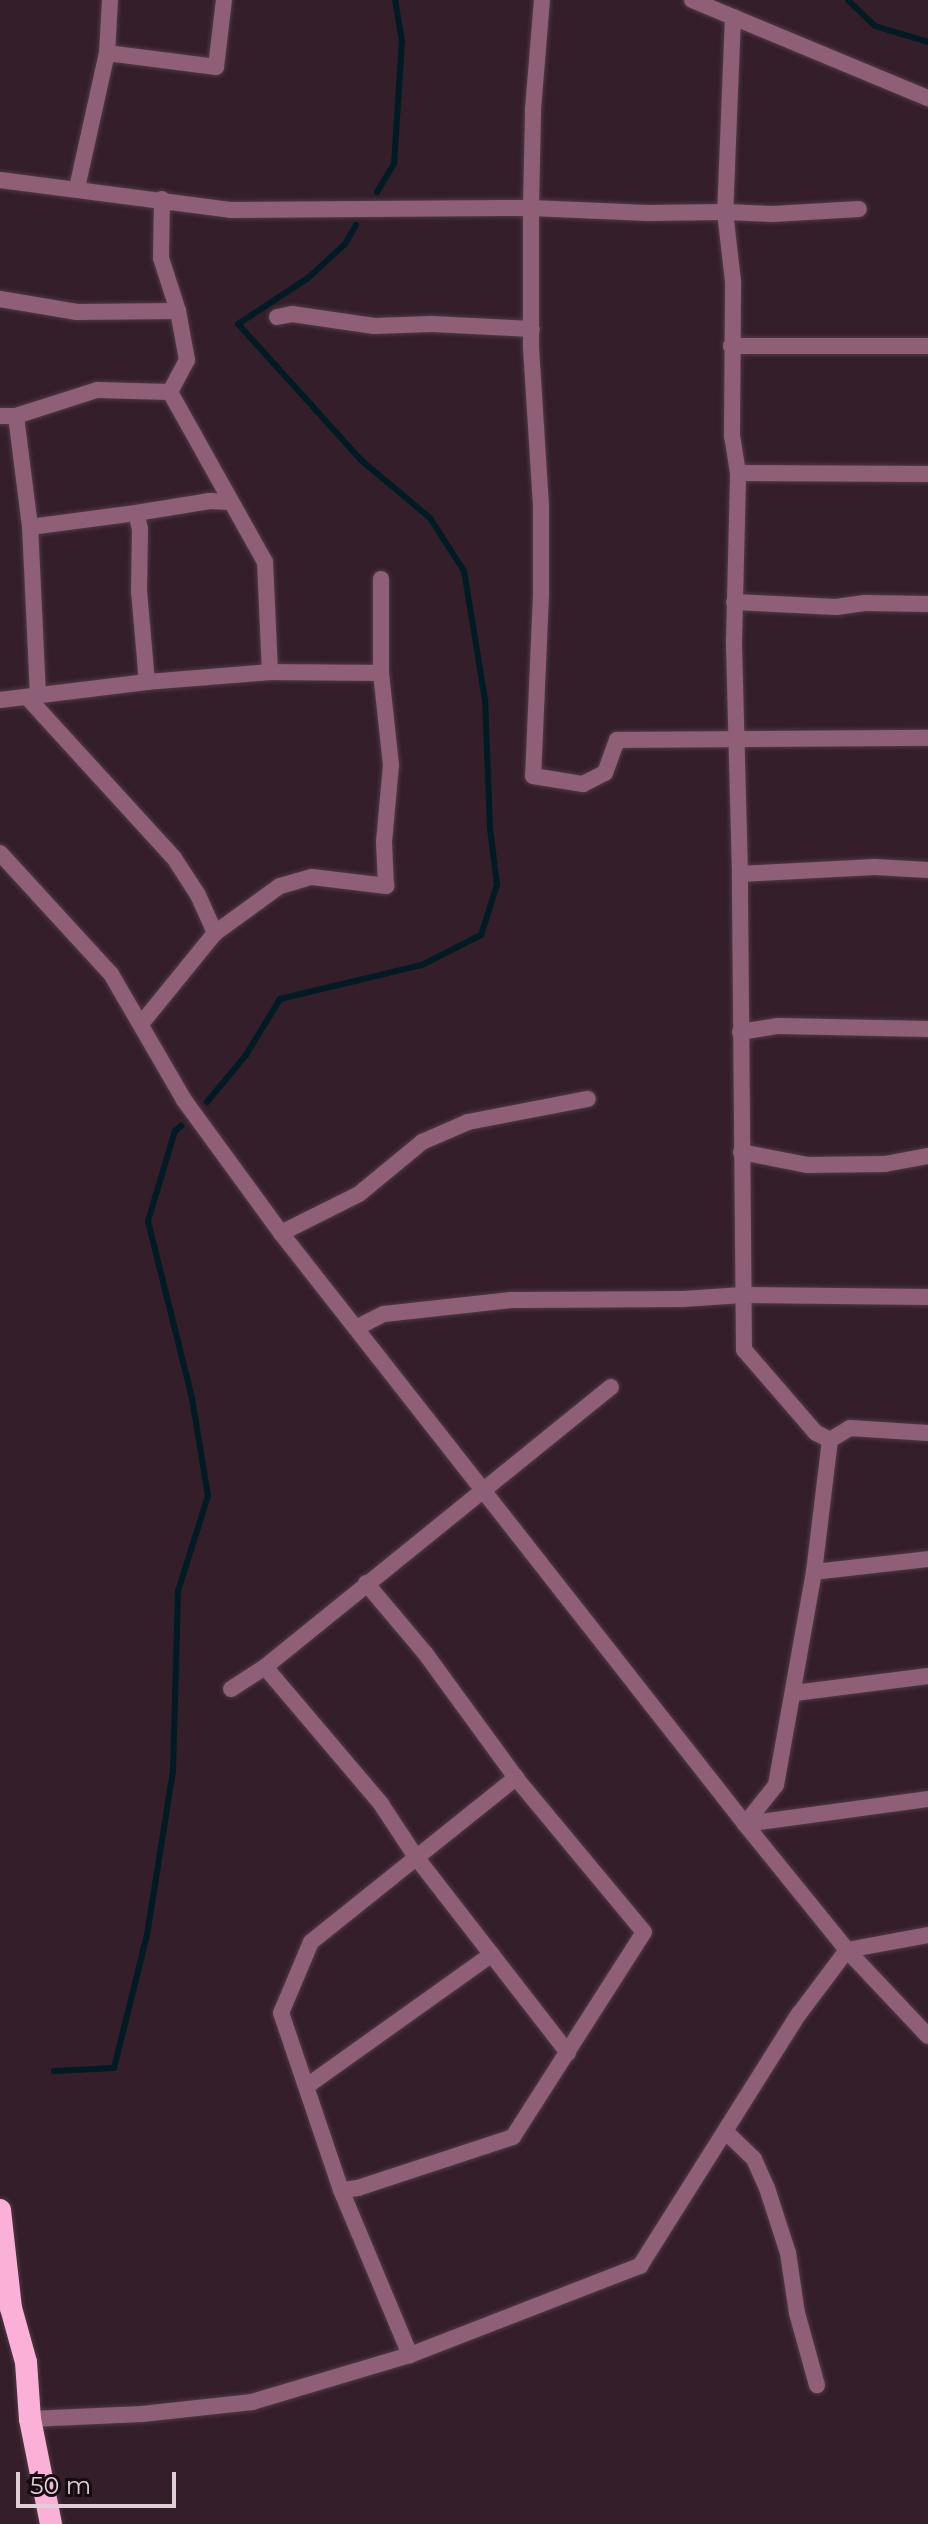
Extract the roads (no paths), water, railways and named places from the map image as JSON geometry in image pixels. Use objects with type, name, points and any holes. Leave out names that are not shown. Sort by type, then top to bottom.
[{"type":"highway","points":[[0,2210],[5,2310],[26,2362],[30,2419],[51,2524]]},
{"type":"street","points":[[77,188],[107,53],[110,0]]},
{"type":"street","points":[[107,53],[216,67],[224,0]]},
{"type":"street","points":[[542,0],[533,109],[531,208],[541,595],[533,776],[583,784],[605,773],[617,740],[928,738]]},
{"type":"street","points":[[692,0],[928,98]]},
{"type":"street","points":[[733,17],[725,212],[733,281],[732,436],[738,473],[734,602],[744,1350],[816,1433],[830,1440]]},
{"type":"street","points":[[0,180],[230,210],[531,208],[773,214],[859,209]]},
{"type":"street","points":[[162,199],[161,258],[178,311],[187,360],[170,392]]},
{"type":"street","points":[[0,299],[77,312],[178,311]]},
{"type":"street","points":[[277,317],[292,314],[374,326],[432,324],[532,329]]},
{"type":"street","points":[[731,346],[928,346]]},
{"type":"street","points":[[170,392],[97,390],[8,416],[30,527],[32,696],[174,858],[198,895],[215,933]]},
{"type":"street","points":[[170,392],[265,562],[270,672]]},
{"type":"street","points":[[738,473],[928,474]]},
{"type":"street","points":[[30,527],[210,501],[229,502]]},
{"type":"street","points":[[136,513],[140,529],[139,591],[147,682]]},
{"type":"street","points":[[141,1024],[215,933],[280,886],[312,877],[386,886],[384,842],[391,765],[381,673],[381,579]]},
{"type":"street","points":[[734,602],[836,607],[865,603],[928,604]]},
{"type":"street","points":[[0,700],[147,682],[270,672],[381,673]]},
{"type":"street","points":[[0,853],[111,974],[184,1100],[281,1233],[482,1491],[847,1950],[928,2036]]},
{"type":"street","points":[[740,874],[875,867],[928,870]]},
{"type":"street","points":[[740,1032],[779,1026],[928,1029]]},
{"type":"street","points":[[281,1233],[359,1194],[422,1142],[468,1122],[588,1099]]},
{"type":"street","points":[[741,1152],[807,1165],[885,1164],[928,1156]]},
{"type":"street","points":[[356,1328],[384,1314],[511,1300],[683,1299],[743,1295],[928,1297]]},
{"type":"street","points":[[231,1689],[265,1667],[611,1387]]},
{"type":"street","points":[[830,1440],[850,1428],[928,1433]]},
{"type":"street","points":[[745,1824],[776,1785],[795,1693],[814,1572],[830,1440]]},
{"type":"street","points":[[814,1572],[928,1559]]},
{"type":"street","points":[[341,2190],[358,2188],[513,2137],[644,1932],[516,1778],[425,1653],[366,1583]]},
{"type":"street","points":[[265,1667],[362,1779],[416,1857],[568,2053]]},
{"type":"street","points":[[795,1693],[928,1676]]},
{"type":"street","points":[[410,2355],[341,2190],[281,2013],[311,1942],[516,1778]]},
{"type":"street","points":[[745,1824],[928,1799]]},
{"type":"street","points":[[30,2419],[142,2414],[252,2402],[410,2355],[640,2266],[799,2014],[847,1950],[928,1935]]},
{"type":"street","points":[[307,2086],[492,1954]]},
{"type":"street","points":[[726,2132],[754,2159],[767,2188],[788,2253],[797,2313],[817,2385]]},
{"type":"waterway","points":[[377,192],[394,164],[402,41],[395,0]]},
{"type":"waterway","points":[[848,0],[875,26],[928,42]]},
{"type":"waterway","points":[[207,1102],[246,1055],[280,999],[422,965],[481,935],[497,885],[490,828],[485,700],[464,571],[430,518],[361,460],[238,324],[308,278],[345,244],[356,225]]},
{"type":"waterway","points":[[54,2071],[114,2068],[147,1935],[173,1771],[178,1591],[208,1496],[192,1398],[148,1221],[175,1131],[181,1126]]}]
